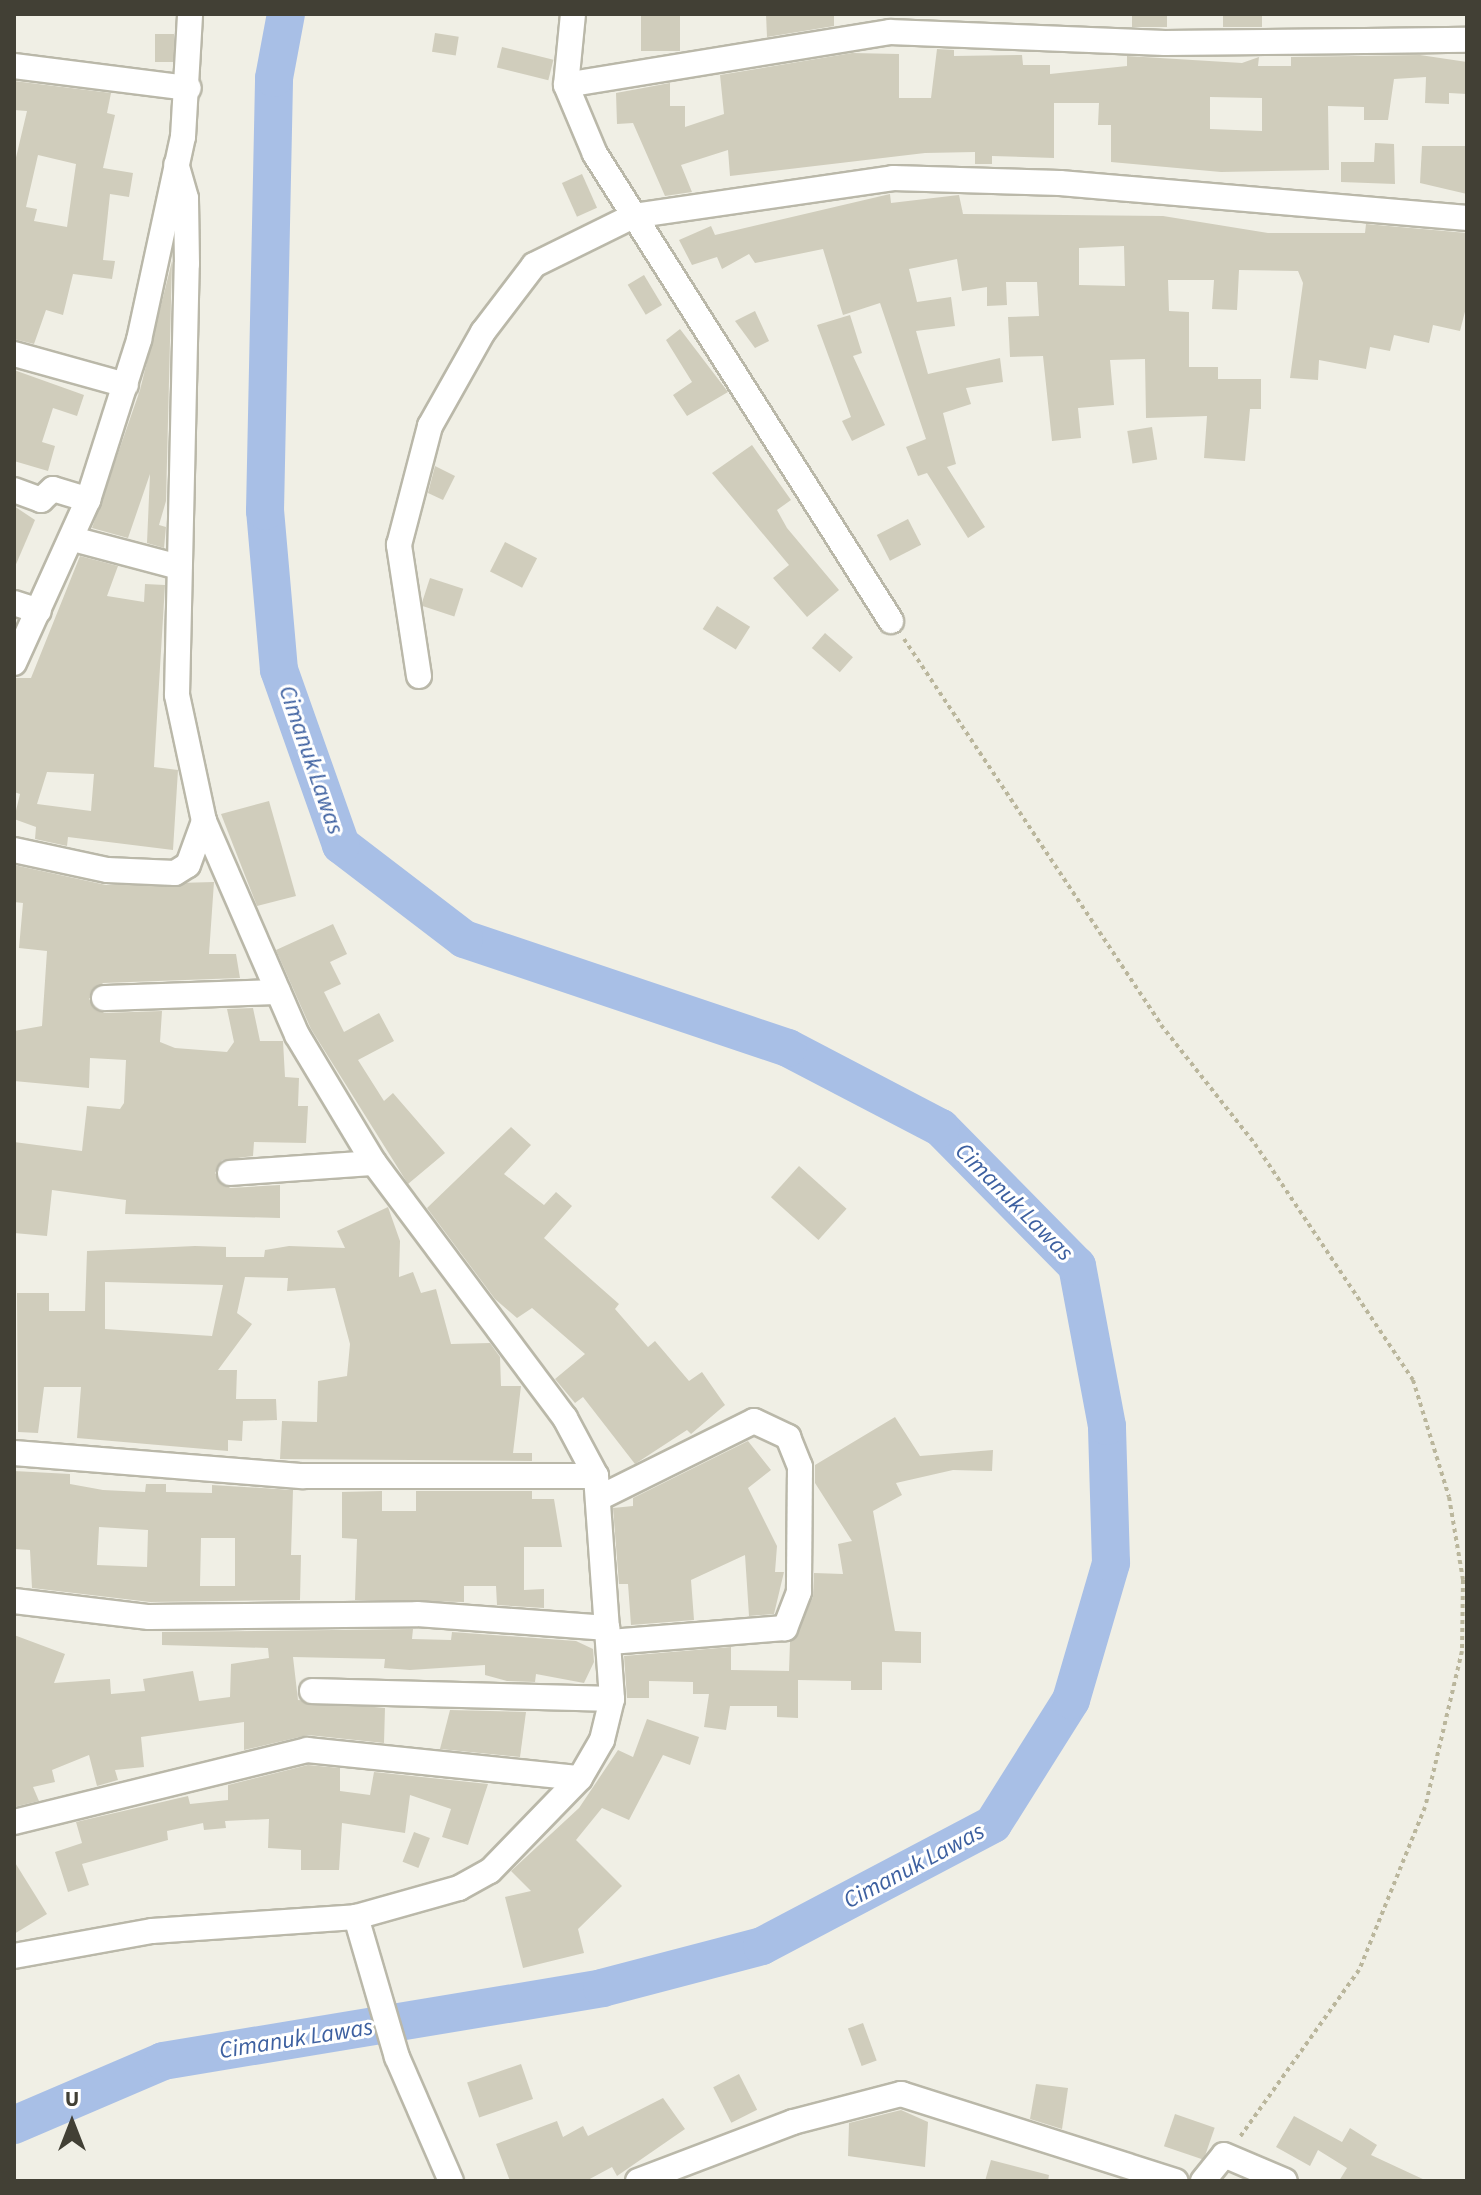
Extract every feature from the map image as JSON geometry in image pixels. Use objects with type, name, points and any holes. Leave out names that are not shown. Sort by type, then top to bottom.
[{"type":"street","points":[[14,663],[23,606],[73,539],[72,495],[126,385],[176,164],[189,88],[190,14]]},
{"type":"street","points":[[573,14],[566,85],[633,216],[891,621]]},
{"type":"street","points":[[566,85],[910,23],[1135,42],[1467,40]]},
{"type":"street","points":[[14,66],[189,88]]},
{"type":"street","points":[[14,1956],[152,1931],[356,1917],[459,1888],[490,1871],[580,1778],[602,1740],[612,1699],[597,1487],[565,1418],[374,1163],[278,992],[204,821],[177,695],[187,264],[186,198],[176,164]]},
{"type":"street","points":[[419,676],[399,545],[430,426],[483,332],[534,265],[633,216],[893,178],[1060,183],[1467,218]]},
{"type":"street","points":[[14,354],[126,385]]},
{"type":"street","points":[[14,490],[41,500],[72,495]]},
{"type":"street","points":[[73,539],[179,567]]},
{"type":"street","points":[[14,850],[107,870],[175,873],[188,865],[204,821]]},
{"type":"street","points":[[104,998],[278,992]]},
{"type":"street","points":[[230,1173],[374,1163]]},
{"type":"street","points":[[14,1453],[303,1476],[597,1487],[754,1421],[788,1437],[800,1467],[799,1592],[785,1628],[608,1635],[403,1614],[149,1617],[14,1601]]},
{"type":"street","points":[[312,1691],[612,1699]]},
{"type":"street","points":[[14,1822],[307,1750],[580,1778]]},
{"type":"street","points":[[356,1917],[397,2057],[451,2181]]},
{"type":"street","points":[[638,2181],[793,2122],[901,2094],[1176,2181]]},
{"type":"street","points":[[1203,2181],[1224,2155],[1285,2181]]},
{"type":"path","points":[[891,621],[1161,1025],[1255,1144],[1413,1380],[1449,1497],[1463,1580],[1462,1651],[1425,1807],[1359,1970],[1269,2103],[1224,2155]]},
{"type":"building","points":[[641,14],[680,14],[680,51],[641,51]]},
{"type":"building","points":[[766,14],[834,14],[834,26],[767,37]]},
{"type":"building","points":[[1132,14],[1167,14],[1167,27],[1132,27]]},
{"type":"building","points":[[1223,14],[1262,14],[1262,27],[1223,27]]},
{"type":"building","points":[[435,33],[459,37],[456,56],[432,52]]},
{"type":"building","points":[[155,34],[174,34],[174,62],[155,62]]},
{"type":"building","points":[[502,47],[553,60],[548,80],[497,67]]},
{"type":"building","points":[[937,49],[954,50],[954,56],[1022,55],[1023,65],[1050,65],[1050,74],[1127,66],[1127,56],[1242,63],[1259,57],[1258,66],[1291,66],[1291,57],[1420,55],[1467,62],[1467,94],[1449,93],[1449,104],[1425,103],[1426,77],[1394,79],[1388,120],[1364,120],[1364,107],[1328,106],[1329,170],[1221,172],[1111,162],[1111,125],[1098,125],[1099,103],[1054,103],[1054,158],[992,156],[992,164],[975,164],[975,152],[925,153],[730,176],[728,150],[681,165],[692,192],[665,196],[633,123],[617,124],[616,93],[670,83],[670,106],[685,106],[685,127],[724,114],[720,75],[852,53],[899,54],[899,98],[931,98]],"holes":[[[1210,97],[1262,98],[1262,131],[1210,129]]]},
{"type":"building","points":[[14,81],[111,93],[107,113],[115,115],[103,168],[133,173],[129,197],[110,194],[103,260],[115,261],[112,279],[73,274],[63,315],[46,310],[34,344],[14,339],[14,166],[27,111],[14,110]],"holes":[[[38,155],[76,164],[67,227],[34,221],[37,209],[26,207]]]},
{"type":"building","points":[[1375,143],[1394,144],[1395,184],[1341,182],[1341,162],[1374,162]]},
{"type":"building","points":[[1422,146],[1467,146],[1467,194],[1420,183]]},
{"type":"building","points":[[582,174],[597,208],[577,217],[562,183]]},
{"type":"building","points":[[890,194],[891,203],[959,195],[963,214],[1163,216],[1268,233],[1365,233],[1366,224],[1467,233],[1467,304],[1460,331],[1433,325],[1429,343],[1394,335],[1390,351],[1370,347],[1366,369],[1319,360],[1318,380],[1290,378],[1303,283],[1298,271],[1239,270],[1237,310],[1212,309],[1214,280],[1168,280],[1169,311],[1189,312],[1189,367],[1218,367],[1218,379],[1261,379],[1261,409],[1250,409],[1245,461],[1204,458],[1207,416],[1146,418],[1145,359],[1110,360],[1114,405],[1078,408],[1081,438],[1052,441],[1043,356],[1010,357],[1008,317],[1039,316],[1037,282],[1006,282],[1007,305],[987,306],[987,287],[962,291],[957,259],[909,269],[917,302],[951,297],[955,326],[916,331],[928,374],[1000,358],[1003,382],[966,388],[971,404],[943,413],[956,464],[947,467],[985,527],[968,538],[927,473],[918,476],[906,447],[926,439],[880,303],[843,315],[823,249],[755,263],[749,254],[722,269],[717,257],[692,265],[679,240],[711,226],[715,235]],"holes":[[[1124,246],[1125,286],[1079,285],[1079,248]]]},
{"type":"building","points":[[172,261],[166,501],[159,525],[166,527],[164,548],[147,543],[150,474],[128,538],[92,528],[140,390]]},
{"type":"building","points":[[644,275],[662,305],[646,315],[628,285]]},
{"type":"building","points":[[755,311],[769,341],[755,348],[735,321]]},
{"type":"building","points":[[850,315],[862,353],[853,356],[885,425],[852,441],[842,421],[851,417],[817,325]]},
{"type":"building","points":[[680,329],[728,392],[687,416],[673,395],[692,382],[666,340]]},
{"type":"building","points":[[14,370],[84,395],[77,416],[53,408],[42,442],[55,446],[48,471],[14,461]]},
{"type":"building","points":[[1152,427],[1157,460],[1132,464],[1127,431]]},
{"type":"building","points":[[752,445],[791,500],[777,510],[787,528],[839,590],[807,617],[773,578],[789,565],[712,473]]},
{"type":"building","points":[[435,466],[455,476],[443,500],[428,493]]},
{"type":"building","points":[[14,506],[35,520],[14,569]]},
{"type":"building","points":[[908,519],[921,545],[890,561],[877,535]]},
{"type":"building","points":[[505,542],[537,558],[522,588],[490,571]]},
{"type":"building","points":[[80,556],[118,566],[107,596],[144,602],[145,584],[165,585],[154,767],[178,770],[173,850],[68,837],[67,846],[35,839],[36,827],[14,819],[20,794],[14,792],[14,678],[31,678]],"holes":[[[47,772],[94,774],[91,811],[37,804]]]},
{"type":"building","points":[[430,578],[463,589],[454,616],[421,606]]},
{"type":"building","points":[[717,606],[750,627],[736,650],[703,629]]},
{"type":"building","points":[[825,633],[853,657],[840,672],[812,648]]},
{"type":"building","points":[[269,801],[296,896],[257,906],[221,814]]},
{"type":"building","points":[[14,865],[106,885],[214,882],[209,954],[236,954],[240,978],[103,983],[89,999],[104,1013],[162,1011],[160,1042],[175,1048],[227,1052],[234,1042],[227,1009],[253,1008],[260,1041],[283,1041],[285,1077],[299,1078],[298,1106],[308,1106],[306,1143],[254,1142],[253,1156],[222,1160],[215,1173],[230,1188],[280,1185],[280,1218],[125,1214],[126,1200],[52,1190],[47,1236],[14,1233],[14,1142],[82,1151],[87,1106],[120,1109],[124,1103],[126,1060],[90,1058],[89,1088],[14,1081],[14,1031],[42,1026],[47,951],[19,948],[23,903],[14,902]]},
{"type":"building","points":[[333,924],[347,954],[330,962],[341,984],[324,992],[344,1032],[379,1013],[394,1041],[358,1060],[384,1101],[393,1093],[445,1153],[408,1184],[311,1029],[276,950]]},
{"type":"building","points":[[511,1127],[531,1145],[504,1174],[544,1205],[556,1192],[572,1206],[544,1238],[619,1304],[615,1309],[648,1347],[655,1341],[689,1381],[702,1372],[725,1405],[691,1434],[687,1430],[635,1464],[583,1397],[575,1403],[555,1379],[585,1354],[532,1308],[517,1318],[495,1299],[427,1208]]},
{"type":"building","points":[[799,1166],[847,1209],[818,1240],[771,1197]]},
{"type":"building","points":[[388,1207],[400,1241],[399,1277],[413,1272],[421,1293],[436,1289],[451,1344],[490,1343],[500,1357],[501,1386],[521,1386],[513,1453],[532,1453],[532,1461],[280,1459],[282,1421],[317,1422],[318,1381],[347,1376],[350,1344],[335,1288],[287,1291],[288,1278],[245,1277],[237,1313],[252,1324],[218,1370],[237,1370],[236,1399],[276,1399],[277,1420],[243,1421],[242,1441],[228,1440],[228,1451],[77,1438],[81,1387],[44,1387],[38,1433],[18,1432],[17,1293],[49,1293],[49,1311],[85,1311],[87,1251],[226,1247],[226,1257],[264,1257],[265,1250],[289,1246],[345,1248],[337,1231]],"holes":[[[105,1282],[223,1285],[212,1336],[105,1329]]]},
{"type":"building","points":[[895,1417],[920,1456],[993,1450],[992,1471],[953,1470],[896,1483],[902,1495],[873,1511],[895,1631],[921,1632],[921,1663],[882,1662],[882,1690],[851,1690],[851,1681],[798,1680],[798,1718],[777,1717],[777,1706],[730,1706],[726,1730],[704,1727],[709,1694],[693,1694],[693,1682],[649,1681],[649,1698],[627,1698],[624,1656],[731,1647],[731,1670],[789,1671],[790,1642],[813,1597],[814,1573],[843,1574],[838,1544],[852,1541],[815,1483],[815,1465]]},
{"type":"building","points":[[748,1441],[771,1470],[748,1488],[777,1546],[775,1572],[784,1572],[774,1614],[749,1616],[745,1555],[691,1580],[694,1620],[631,1625],[628,1584],[619,1584],[613,1508],[633,1506],[633,1498]]},
{"type":"building","points":[[14,1471],[70,1474],[70,1484],[103,1490],[145,1492],[146,1484],[166,1484],[166,1492],[212,1493],[212,1485],[293,1490],[291,1555],[301,1555],[300,1600],[150,1602],[32,1588],[30,1550],[14,1549]],"holes":[[[99,1527],[148,1530],[147,1567],[97,1565]],[[201,1538],[235,1538],[235,1586],[200,1586]]]},
{"type":"building","points":[[382,1491],[382,1511],[416,1511],[416,1491],[532,1491],[532,1499],[554,1499],[562,1547],[524,1547],[524,1590],[544,1589],[544,1608],[497,1605],[496,1586],[464,1586],[464,1602],[355,1600],[357,1539],[342,1538],[342,1492]]},
{"type":"building","points":[[413,1629],[412,1639],[451,1640],[452,1632],[576,1641],[593,1649],[594,1662],[584,1683],[536,1674],[535,1682],[507,1681],[485,1675],[485,1665],[410,1670],[384,1668],[385,1659],[293,1657],[298,1700],[385,1708],[384,1743],[308,1735],[244,1750],[244,1722],[141,1737],[144,1767],[115,1770],[118,1780],[97,1786],[89,1755],[52,1770],[55,1782],[33,1787],[39,1801],[14,1807],[14,1635],[65,1654],[54,1683],[110,1679],[111,1694],[145,1691],[143,1679],[193,1671],[199,1701],[230,1697],[231,1664],[269,1658],[268,1648],[162,1645],[162,1632]]},
{"type":"building","points":[[450,1710],[526,1712],[520,1757],[440,1749]]},
{"type":"building","points":[[647,1719],[699,1737],[690,1765],[663,1755],[629,1820],[602,1808],[576,1840],[622,1886],[578,1929],[584,1953],[523,1968],[505,1897],[531,1891],[511,1871],[579,1808],[618,1750],[633,1757]]},
{"type":"building","points":[[308,1765],[340,1768],[340,1791],[370,1795],[374,1772],[488,1784],[468,1845],[442,1837],[451,1809],[410,1795],[405,1833],[342,1823],[339,1870],[301,1870],[301,1850],[268,1848],[269,1819],[225,1821],[226,1828],[204,1830],[203,1823],[167,1831],[168,1840],[82,1864],[89,1885],[68,1892],[55,1852],[82,1843],[76,1822],[188,1796],[190,1804],[228,1800],[228,1785]]},
{"type":"building","points":[[414,1832],[430,1838],[418,1868],[403,1862]]},
{"type":"building","points":[[14,1861],[47,1914],[14,1934]]},
{"type":"building","points":[[863,2023],[877,2061],[862,2066],[848,2028]]},
{"type":"building","points":[[521,2064],[533,2099],[479,2118],[467,2083]]},
{"type":"building","points":[[739,2074],[757,2110],[731,2123],[713,2087]]},
{"type":"building","points":[[1036,2084],[1068,2088],[1062,2129],[1030,2119]]},
{"type":"building","points":[[663,2098],[685,2129],[617,2176],[612,2167],[586,2181],[510,2181],[496,2144],[557,2121],[563,2137],[583,2126],[588,2136]]},
{"type":"building","points":[[901,2110],[928,2122],[925,2167],[848,2156],[849,2123]]},
{"type":"building","points":[[1175,2114],[1215,2128],[1204,2160],[1164,2146]]},
{"type":"building","points":[[1294,2116],[1342,2142],[1350,2128],[1377,2145],[1371,2155],[1427,2181],[1339,2181],[1347,2168],[1318,2150],[1310,2166],[1276,2147]]},
{"type":"building","points":[[991,2160],[1049,2175],[1048,2181],[985,2181]]},
{"type":"waterway","name":"Cimanuk Lawas","points":[[14,2125],[163,2061],[602,1988],[762,1946],[993,1824],[1071,1700],[1111,1563],[1107,1426],[1077,1266],[941,1128],[788,1048],[464,939],[341,845],[279,670],[265,511],[274,78],[286,14]]}]
